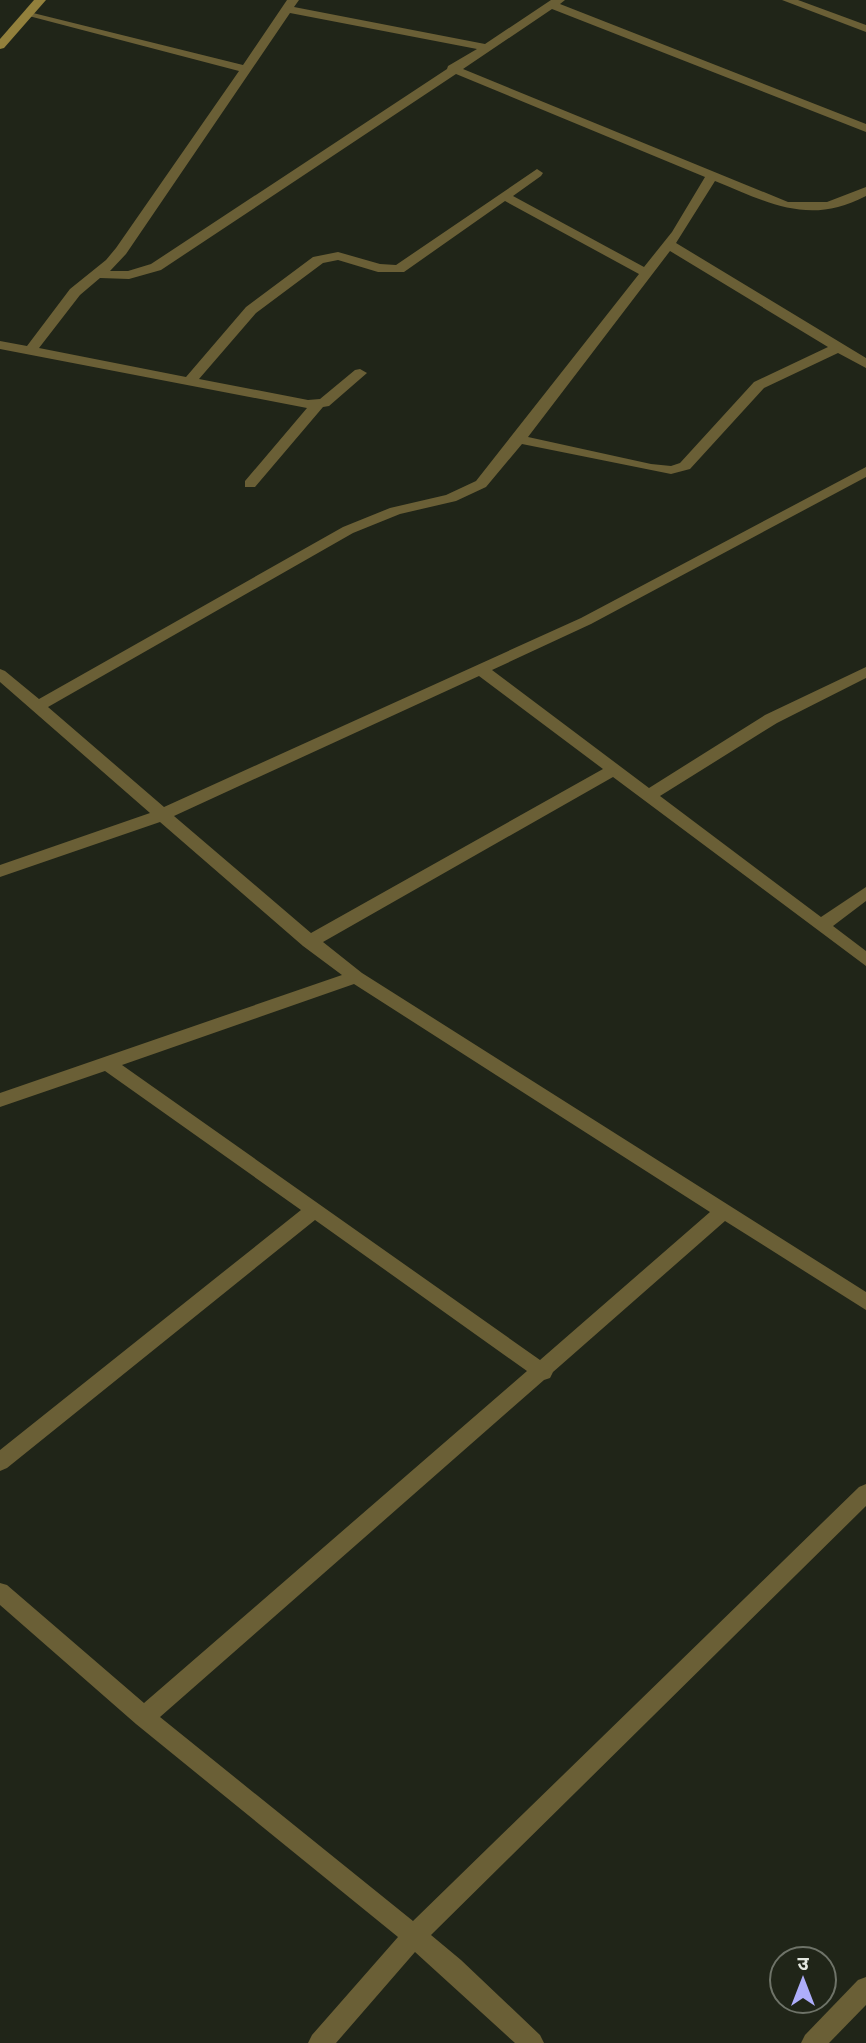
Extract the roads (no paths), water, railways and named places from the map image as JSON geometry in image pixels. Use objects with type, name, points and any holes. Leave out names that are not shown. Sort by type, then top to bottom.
[{"type":"street","points":[[1,44],[40,0]]},
{"type":"street","points":[[788,0],[866,29]]},
{"type":"street","points":[[97,274],[129,275],[156,267],[452,68],[555,3],[866,128]]},
{"type":"street","points":[[30,351],[75,292],[111,263],[121,251],[290,5],[484,47]]},
{"type":"street","points":[[29,13],[245,69]]},
{"type":"street","points":[[452,68],[785,205],[812,210],[848,202],[866,191]]},
{"type":"street","points":[[190,382],[251,310],[318,260],[325,256],[341,256],[384,271],[399,269],[537,173]]},
{"type":"street","points":[[37,706],[348,530],[396,511],[451,498],[481,484],[519,439],[668,244],[712,176]]},
{"type":"street","points":[[506,197],[646,273]]},
{"type":"street","points":[[668,244],[866,363]]},
{"type":"street","points":[[0,345],[318,404]]},
{"type":"street","points":[[519,439],[651,468],[671,470],[685,466],[759,385],[839,347]]},
{"type":"street","points":[[250,484],[318,404],[328,400],[360,373]]},
{"type":"street","points":[[0,871],[162,815],[586,621],[866,471]]},
{"type":"street","points":[[480,669],[866,960]]},
{"type":"street","points":[[648,796],[771,719],[866,672]]},
{"type":"street","points":[[0,674],[309,942],[356,977],[866,1302]]},
{"type":"street","points":[[309,942],[614,770]]},
{"type":"street","points":[[821,926],[866,893]]},
{"type":"street","points":[[0,1100],[356,977]]},
{"type":"street","points":[[107,1063],[543,1372]]},
{"type":"street","points":[[0,1462],[314,1210]]},
{"type":"street","points":[[144,1717],[543,1372],[724,1211]]},
{"type":"street","points":[[320,2043],[414,1936],[866,1493]]},
{"type":"street","points":[[0,1592],[144,1717],[414,1936],[532,2043]]},
{"type":"street","points":[[813,2043],[866,1988]]}]
